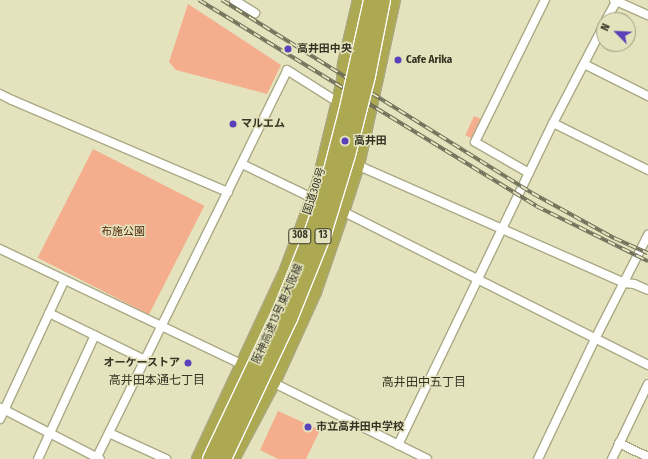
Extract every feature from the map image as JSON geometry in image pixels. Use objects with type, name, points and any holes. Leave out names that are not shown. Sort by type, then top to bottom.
[{"type":"highway","name":"国道308号","points":[[199,459],[244,366],[287,270],[314,198],[339,103],[344,81],[345,64],[360,0]]},
{"type":"highway","name":"阪神高速13号東大阪線","points":[[210,459],[279,314],[311,234],[325,193],[346,112],[371,0]]},
{"type":"highway","name":"阪神高速13号東大阪線","points":[[224,459],[290,319],[323,237],[355,128],[383,0]]},
{"type":"highway","points":[[232,459],[272,382],[314,292],[357,165],[393,0]]},
{"type":"street","points":[[234,0],[255,13]]},
{"type":"street","points":[[529,173],[475,142],[545,0]]},
{"type":"street","points":[[610,12],[616,0],[648,15]]},
{"type":"street","points":[[398,445],[553,123],[596,41]]},
{"type":"street","points":[[584,64],[648,96]]},
{"type":"street","points":[[2,409],[98,458],[287,70],[339,103]]},
{"type":"street","points":[[0,94],[228,192]]},
{"type":"street","points":[[553,123],[648,170]]},
{"type":"street","points":[[242,164],[314,198]]},
{"type":"street","points":[[357,165],[625,283],[634,284],[648,290]]},
{"type":"street","points":[[342,211],[478,281],[648,365]]},
{"type":"street","points":[[538,459],[595,339],[625,283],[648,235]]},
{"type":"street","points":[[0,249],[244,366],[272,382],[427,459]]},
{"type":"street","points":[[0,419],[2,409],[64,281]]},
{"type":"street","points":[[49,314],[145,360]]},
{"type":"street","points":[[38,459],[95,335]]},
{"type":"street","points":[[612,459],[648,384]]},
{"type":"street","points":[[109,433],[153,449],[166,458]]},
{"type":"street","points":[[619,443],[648,457]]},
{"type":"green space","points":[[188,4],[281,65],[267,94],[176,70],[169,62]]},
{"type":"green space","points":[[474,116],[483,120],[475,139],[465,135]]},
{"type":"green space","name":"布施公園","points":[[93,149],[204,206],[149,314],[38,258]]},
{"type":"green space","points":[[278,411],[320,430],[306,459],[278,459],[260,450]]},
{"type":"railway","points":[[199,0],[536,206],[648,261]]},
{"type":"railway","points":[[222,0],[532,193],[614,238],[648,253]]},
{"type":"place","name":"高井田中央","points":[[288,49]]},
{"type":"place","name":"Cafe Arika","points":[[398,60]]},
{"type":"place","name":"マルエム","points":[[233,124]]},
{"type":"place","name":"高井田","points":[[345,141]]},
{"type":"place","name":"オーケーストア","points":[[188,363]]},
{"type":"place","name":"市立高井田中学校","points":[[308,427]]},
{"type":"district","name":"高井田本通七丁目","points":[[157,381]]},
{"type":"district","name":"高井田中五丁目","points":[[424,383]]}]
